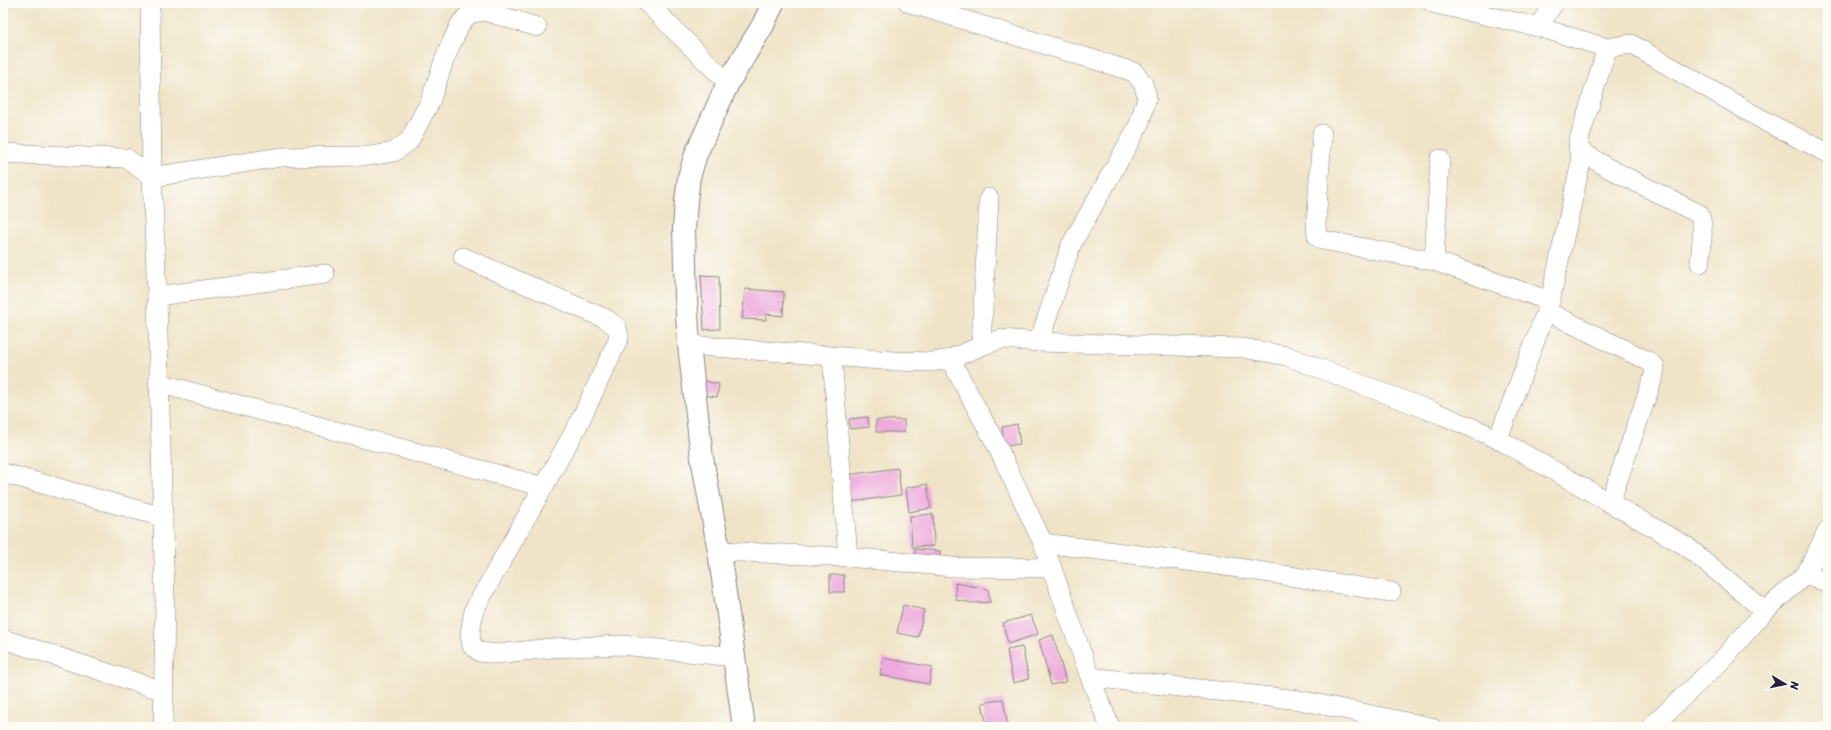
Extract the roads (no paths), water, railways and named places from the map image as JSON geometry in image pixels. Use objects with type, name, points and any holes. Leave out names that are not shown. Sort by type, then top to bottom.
[{"type":"street","points":[[150,3],[152,178],[157,296],[158,384],[165,602],[163,727]]},
{"type":"street","points":[[647,3],[728,83]]},
{"type":"street","points":[[744,727],[719,551],[702,458],[689,345],[685,290],[686,201],[689,177],[696,154],[728,83],[763,25],[773,3]]},
{"type":"street","points":[[909,3],[1134,72],[1143,83],[1147,97],[1139,125],[1071,245],[1040,342]]},
{"type":"street","points":[[1432,3],[1538,27],[1607,48],[1631,44],[1770,124],[1828,153]]},
{"type":"street","points":[[1538,27],[1554,3]]},
{"type":"street","points":[[3,153],[126,158],[152,178],[281,157],[370,156],[394,152],[409,141],[427,108],[444,58],[460,24],[469,14],[484,12],[536,27]]},
{"type":"street","points":[[1498,439],[1548,306],[1580,168],[1581,162],[1578,143],[1607,48]]},
{"type":"street","points":[[1322,134],[1317,236],[1322,240],[1434,261],[1548,306],[1648,361],[1654,367],[1654,375],[1610,503]]},
{"type":"street","points":[[1578,149],[1606,167],[1699,214],[1701,217],[1702,226],[1700,263]]},
{"type":"street","points":[[1434,261],[1440,159]]},
{"type":"street","points":[[981,346],[989,198]]},
{"type":"street","points":[[463,257],[606,319],[616,327],[619,338],[577,427],[474,610],[470,634],[472,646],[480,652],[496,654],[551,648],[622,645],[734,657]]},
{"type":"street","points":[[157,296],[325,274]]},
{"type":"street","points":[[689,345],[832,357],[932,362],[950,359],[1002,339],[1040,342],[1243,348],[1265,351],[1310,364],[1442,415],[1498,439],[1686,546],[1764,611]]},
{"type":"street","points":[[832,357],[848,557]]},
{"type":"street","points":[[950,359],[997,446],[1043,543],[1090,677],[1110,727]]},
{"type":"street","points":[[158,384],[544,487]]},
{"type":"street","points":[[3,473],[163,517]]},
{"type":"street","points":[[1651,727],[1722,660],[1764,611],[1806,574],[1828,530]]},
{"type":"street","points":[[1043,543],[1219,565],[1391,592]]},
{"type":"street","points":[[719,551],[848,557],[952,566],[1051,568]]},
{"type":"street","points":[[1806,574],[1828,583]]},
{"type":"street","points":[[3,639],[163,690]]},
{"type":"street","points":[[1090,677],[1298,700],[1431,727]]}]
